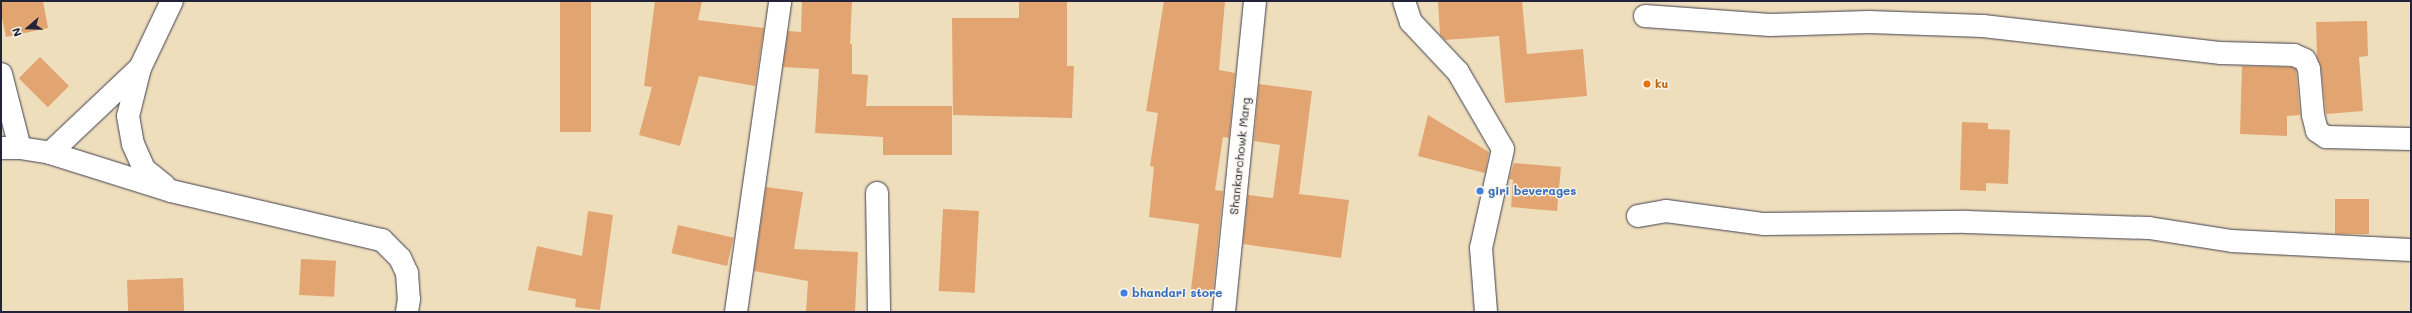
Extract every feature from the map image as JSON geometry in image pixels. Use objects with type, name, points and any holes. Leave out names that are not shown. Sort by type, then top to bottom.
[{"type":"street","points":[[171,191],[144,169],[132,144],[128,116],[140,68],[172,1]]},
{"type":"street","points":[[736,312],[780,1]]},
{"type":"street","name":"Shankarchowk Marg","points":[[1224,312],[1255,1]]},
{"type":"street","points":[[1404,1],[1411,22],[1458,72],[1503,149],[1481,248],[1486,312]]},
{"type":"street","points":[[1645,16],[1770,25],[1869,22],[1983,26],[2221,53],[2294,55],[2305,60],[2310,69],[2313,115],[2317,130],[2326,137],[2411,139]]},
{"type":"street","points":[[50,153],[140,68]]},
{"type":"street","points":[[1,74],[10,148],[50,153],[171,191],[382,240],[400,258],[407,273],[409,299],[407,312]]},
{"type":"street","points":[[877,193],[879,312]]},
{"type":"street","points":[[1638,216],[1666,211],[1764,224],[1966,222],[2149,228],[2232,241],[2411,250]]},
{"type":"building","points":[[1,1],[43,1],[48,28],[6,37],[1,13]]},
{"type":"building","points":[[560,1],[591,1],[591,132],[560,132]]},
{"type":"building","points":[[655,1],[702,1],[698,20],[764,28],[755,86],[699,76],[680,146],[639,135],[652,87],[644,86]]},
{"type":"building","points":[[802,1],[852,1],[850,44],[852,44],[852,74],[868,75],[866,106],[952,106],[952,155],[883,155],[883,137],[815,133],[819,69],[783,67],[788,31],[801,32]]},
{"type":"building","points":[[1019,1],[1067,1],[1067,66],[1074,66],[1072,118],[953,115],[952,18],[1019,18]]},
{"type":"building","points":[[1164,1],[1225,1],[1219,70],[1235,73],[1229,138],[1223,137],[1215,190],[1223,191],[1213,292],[1191,289],[1199,224],[1149,217],[1154,167],[1150,166],[1158,113],[1146,111]]},
{"type":"building","points":[[1438,1],[1522,1],[1527,54],[1583,49],[1587,96],[1505,103],[1499,36],[1445,40],[1440,35]]},
{"type":"building","points":[[2367,21],[2368,56],[2359,57],[2363,111],[2326,114],[2321,68],[2317,56],[2316,22]]},
{"type":"building","points":[[40,57],[69,86],[48,107],[19,78]]},
{"type":"building","points":[[2242,66],[2291,67],[2296,69],[2300,115],[2287,116],[2287,136],[2240,134]]},
{"type":"building","points":[[1259,84],[1312,91],[1299,194],[1349,200],[1341,258],[1243,244],[1248,195],[1273,198],[1280,145],[1254,141]]},
{"type":"building","points":[[1428,115],[1489,152],[1485,173],[1418,156]]},
{"type":"building","points":[[1962,122],[1988,123],[1988,129],[2010,130],[2008,184],[1986,183],[1986,191],[1960,190]]},
{"type":"building","points":[[1514,163],[1561,167],[1557,211],[1511,207],[1513,180],[1509,179]]},
{"type":"building","points":[[766,187],[803,192],[794,249],[858,252],[855,312],[806,312],[808,281],[754,271]]},
{"type":"building","points":[[2335,199],[2369,199],[2369,234],[2335,234]]},
{"type":"building","points":[[943,209],[979,211],[975,293],[939,291]]},
{"type":"building","points":[[588,211],[613,215],[600,310],[575,307],[576,299],[528,290],[537,246],[582,256]]},
{"type":"building","points":[[678,225],[734,238],[727,266],[671,253]]},
{"type":"building","points":[[301,259],[336,261],[334,297],[299,295]]},
{"type":"building","points":[[183,278],[184,312],[128,312],[127,280]]},
{"type":"place","name":"ku","points":[[1647,84]]},
{"type":"place","name":"giri beverages","points":[[1480,191]]},
{"type":"place","name":"bhandari store","points":[[1124,293]]}]
